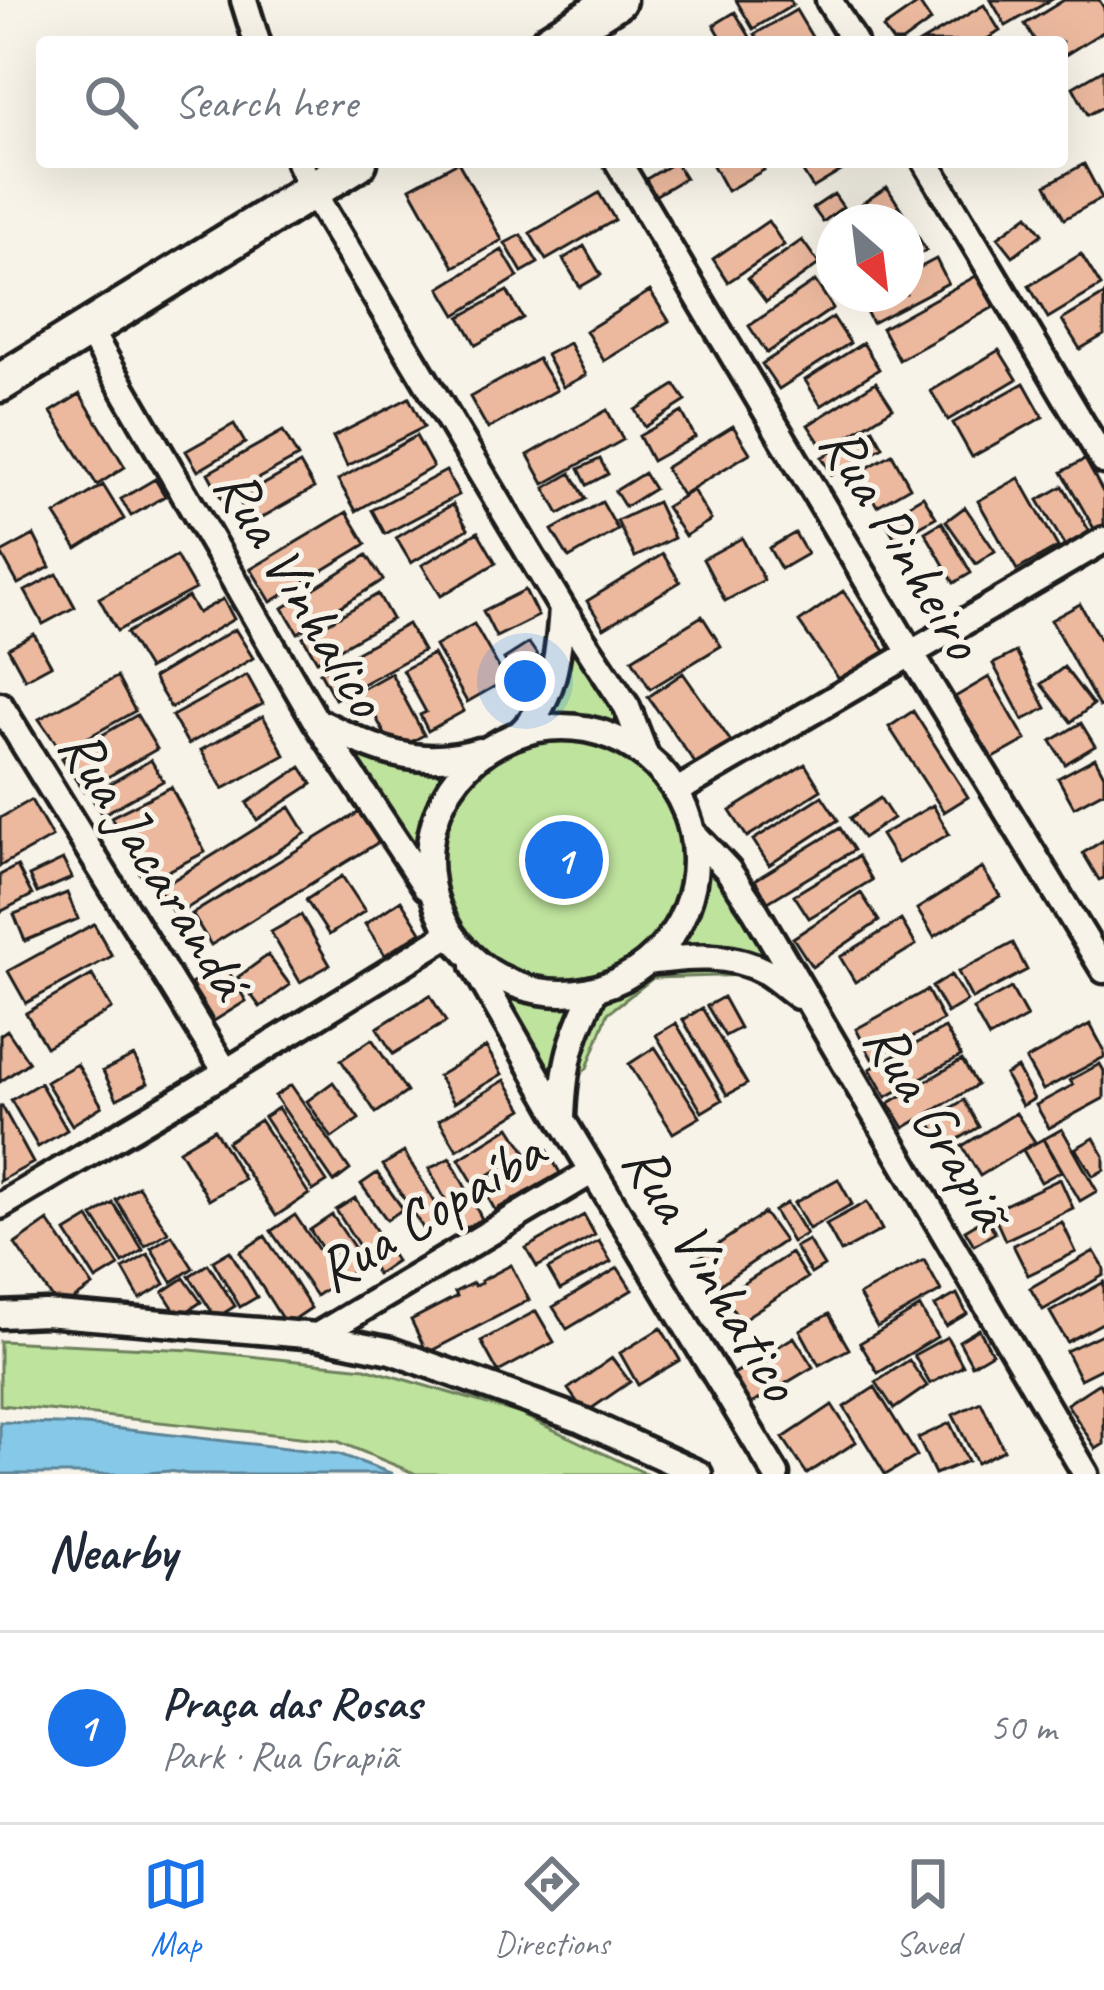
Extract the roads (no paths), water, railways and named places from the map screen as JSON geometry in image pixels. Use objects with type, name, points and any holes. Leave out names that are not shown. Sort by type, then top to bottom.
[{"type":"main road","points":[[559,36],[616,0]]},
{"type":"main road","points":[[0,383],[89,330],[306,177],[337,168]]},
{"type":"street","points":[[244,0],[255,36]]},
{"type":"street","points":[[829,0],[850,36]]},
{"type":"street","name":"Rua Pinheiro","points":[[622,168],[1104,970]]},
{"type":"street","points":[[930,168],[1104,461]]},
{"type":"street","points":[[306,177],[562,608],[627,707],[645,754],[677,790],[693,832],[696,868],[686,908],[672,936],[648,962],[623,979],[595,989],[525,989],[494,975],[458,944]]},
{"type":"street","name":"Rua Vinhalico","points":[[89,330],[316,721],[434,899]]},
{"type":"street","points":[[677,790],[1104,540]]},
{"type":"street","points":[[316,721],[408,758],[454,758],[489,748],[519,734],[537,718],[555,665],[562,608]]},
{"type":"street","name":"Rua Jacarandá","points":[[0,705],[226,1072]]},
{"type":"street","points":[[519,734],[596,731],[645,754]]},
{"type":"street","points":[[489,748],[457,777],[433,814],[428,857],[434,899],[458,944],[487,983],[562,1120]]},
{"type":"street","name":"Rua Grapiã","points":[[693,832],[728,870],[755,910],[1086,1474]]},
{"type":"street","points":[[0,1206],[226,1072],[458,944]]},
{"type":"street","points":[[648,962],[693,956],[731,960],[764,971],[809,1005]]},
{"type":"street","points":[[562,1120],[568,1048],[595,989]]},
{"type":"street","name":"Rua Vinhatico","points":[[562,1120],[776,1474]]},
{"type":"street","name":"Rua Copaíba","points":[[317,1336],[593,1171]]},
{"type":"street","points":[[0,1315],[45,1313],[317,1336],[392,1351],[579,1419],[699,1474]]},
{"type":"water","points":[[0,1422],[86,1425],[339,1454],[393,1474],[0,1474]]},
{"type":"place","name":"Praça das Rosas","points":[[564,860]]}]
